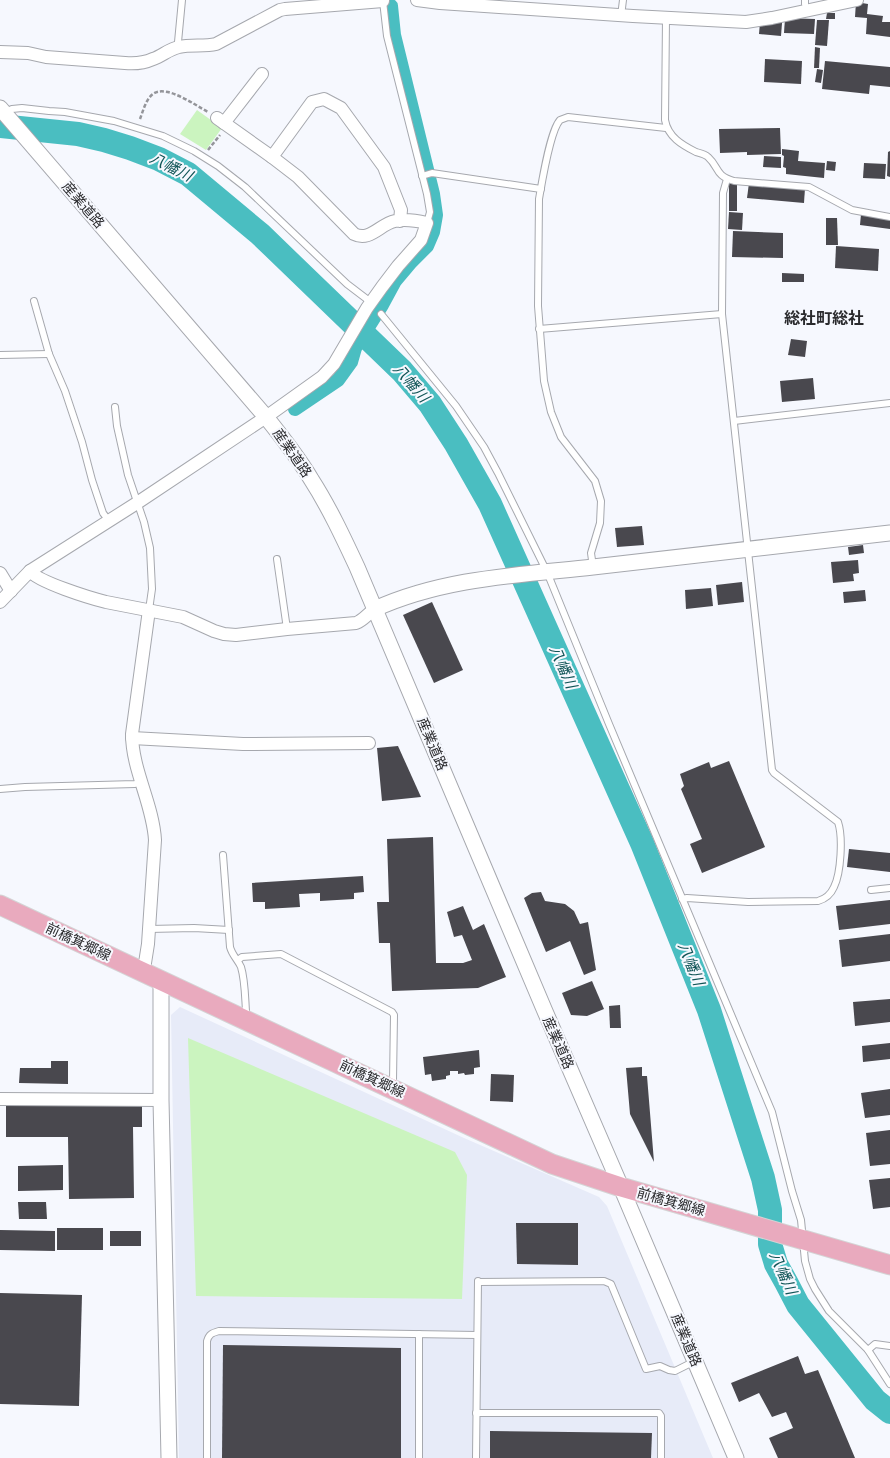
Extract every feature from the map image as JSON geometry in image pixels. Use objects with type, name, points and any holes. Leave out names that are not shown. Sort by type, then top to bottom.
[{"type":"main road","name":"前橋箕郷線","points":[[0,905],[552,1164],[621,1187],[800,1239]]},
{"type":"main road","points":[[800,1239],[890,1265]]},
{"type":"street","points":[[417,0],[621,16],[746,22],[772,18],[806,5],[857,0]]},
{"type":"street","points":[[0,52],[28,53],[46,57],[133,64],[153,59],[179,47],[209,46],[216,44],[280,10],[383,1]]},
{"type":"street","points":[[0,602],[30,572],[266,417],[322,377],[334,364],[369,305],[398,266],[421,240],[427,223],[421,221],[392,222],[366,237],[358,236],[349,229],[298,177],[223,122],[262,74]]},
{"type":"street","points":[[272,157],[312,102],[324,99],[341,108],[388,174],[401,210],[400,221]]},
{"type":"street","name":"産業道路","points":[[2,110],[266,417],[312,479],[347,546],[375,609],[736,1458]]},
{"type":"street","points":[[30,572],[38,579],[94,599],[183,617],[214,631],[236,635],[286,629],[356,624],[363,620],[368,613],[391,602],[460,582],[890,533]]},
{"type":"street","points":[[0,573],[11,591]]},
{"type":"street","points":[[140,971],[144,963],[149,929],[155,840],[153,826],[133,750],[132,738],[149,610]]},
{"type":"street","points":[[132,738],[243,744],[369,743]]},
{"type":"street","points":[[161,981],[161,1100],[169,1458]]},
{"type":"street","points":[[0,1099],[161,1100]]},
{"type":"lane","points":[[179,47],[178,42],[182,0]]},
{"type":"lane","points":[[621,16],[623,0]]},
{"type":"lane","points":[[383,1],[387,36],[430,212],[427,223]]},
{"type":"lane","points":[[666,18],[666,128],[672,137],[682,144],[707,156],[718,173],[727,179],[734,181],[809,187],[852,210],[890,217]]},
{"type":"lane","points":[[2,110],[22,108],[64,112],[114,121],[163,136],[203,157],[218,166],[245,187],[369,305]]},
{"type":"lane","points":[[593,567],[591,553],[600,523],[601,501],[595,481],[574,456],[561,437],[551,412],[544,381],[539,329],[539,199],[554,129],[560,120],[568,118],[666,128]]},
{"type":"lane","points":[[422,176],[432,173],[541,189]]},
{"type":"lane","points":[[682,899],[687,898],[748,902],[818,901],[826,897],[832,891],[836,882],[841,844],[838,822],[772,770],[722,314],[723,193],[727,179]]},
{"type":"lane","points":[[34,301],[49,354],[65,391],[103,513],[109,521]]},
{"type":"lane","points":[[381,314],[456,406],[484,448],[544,572],[772,1112],[801,1220],[800,1239],[804,1262],[815,1289],[829,1311],[868,1350],[890,1384]]},
{"type":"lane","points":[[539,329],[722,314]]},
{"type":"lane","points":[[0,355],[49,354]]},
{"type":"lane","points":[[734,421],[890,403]]},
{"type":"lane","points":[[115,408],[117,426],[128,475],[144,522],[150,548],[152,589],[149,610]]},
{"type":"lane","points":[[277,559],[286,629]]},
{"type":"lane","points":[[0,789],[135,784],[141,782]]},
{"type":"lane","points":[[222,855],[232,951],[238,960],[243,975],[246,1011],[243,1019]]},
{"type":"lane","points":[[871,890],[890,888]]},
{"type":"lane","points":[[149,929],[194,928],[229,930]]},
{"type":"lane","points":[[238,960],[242,957],[281,954],[392,1012],[394,1015],[393,1081],[390,1088]]},
{"type":"lane","points":[[476,1458],[478,1282],[604,1281],[611,1284],[646,1368],[660,1366],[669,1370],[675,1370],[695,1361]]},
{"type":"lane","points":[[207,1458],[207,1341],[213,1332],[477,1334]]},
{"type":"lane","points":[[419,1334],[419,1458]]},
{"type":"lane","points":[[868,1350],[875,1344],[890,1346]]},
{"type":"lane","points":[[476,1413],[659,1413],[661,1416],[661,1458]]},
{"type":"path","points":[[136,128],[152,94],[158,91],[170,92],[223,122],[203,157]]},
{"type":"shaded area","points":[[180,1007],[464,1138],[599,1197],[607,1206],[713,1458],[179,1458],[171,1015]]},
{"type":"green space","points":[[197,110],[222,128],[206,150],[180,134]]},
{"type":"green space","points":[[188,1038],[455,1152],[467,1175],[462,1299],[196,1296]]},
{"type":"building","points":[[856,2],[868,4],[867,14],[883,16],[882,22],[890,22],[890,37],[866,34],[867,18],[855,17]]},
{"type":"building","points":[[827,13],[835,13],[835,19],[826,19]]},
{"type":"building","points":[[785,18],[815,19],[814,34],[784,33]]},
{"type":"building","points":[[817,20],[829,20],[827,46],[815,45]]},
{"type":"building","points":[[760,22],[782,23],[781,36],[759,34]]},
{"type":"building","points":[[815,47],[820,48],[819,68],[814,68]]},
{"type":"building","points":[[765,59],[802,61],[801,84],[764,82]]},
{"type":"building","points":[[825,61],[890,67],[890,87],[870,85],[869,94],[822,89]]},
{"type":"building","points":[[817,69],[823,70],[821,83],[815,82]]},
{"type":"building","points":[[780,128],[781,154],[747,155],[747,152],[720,153],[719,129]]},
{"type":"building","points":[[782,149],[799,151],[798,161],[825,163],[824,178],[786,174],[786,168],[783,167],[784,156],[782,155]]},
{"type":"building","points":[[890,151],[890,177],[887,176],[888,152]]},
{"type":"building","points":[[764,156],[781,157],[781,168],[763,167]]},
{"type":"building","points":[[827,161],[836,162],[835,171],[826,170]]},
{"type":"building","points":[[864,163],[886,164],[885,179],[863,178]]},
{"type":"building","points":[[749,183],[805,188],[804,203],[747,198]]},
{"type":"building","points":[[729,184],[737,184],[737,211],[729,211]]},
{"type":"building","points":[[729,212],[743,213],[742,230],[728,229]]},
{"type":"building","points":[[861,214],[890,218],[890,229],[860,225]]},
{"type":"building","points":[[826,218],[837,218],[838,245],[826,245]]},
{"type":"building","points":[[733,231],[783,233],[783,258],[732,257]]},
{"type":"building","points":[[836,246],[879,249],[878,271],[835,268]]},
{"type":"building","points":[[782,273],[804,274],[804,282],[782,282]]},
{"type":"building","points":[[791,339],[807,341],[805,357],[788,355]]},
{"type":"building","points":[[813,378],[815,399],[782,402],[780,381]]},
{"type":"building","points":[[642,526],[644,545],[617,547],[615,528]]},
{"type":"building","points":[[863,545],[864,553],[849,555],[848,547]]},
{"type":"building","points":[[858,560],[859,573],[853,574],[854,581],[833,583],[831,562]]},
{"type":"building","points":[[742,582],[744,602],[718,605],[716,585]]},
{"type":"building","points":[[711,588],[713,606],[686,609],[685,590]]},
{"type":"building","points":[[865,590],[866,601],[844,603],[843,592]]},
{"type":"building","points":[[432,602],[463,670],[434,683],[403,615]]},
{"type":"building","points":[[398,746],[421,797],[382,801],[377,748]]},
{"type":"building","points":[[729,761],[765,847],[702,873],[690,844],[702,839],[681,789],[684,786],[680,774],[709,762],[711,768]]},
{"type":"building","points":[[433,837],[436,963],[463,963],[472,960],[462,935],[454,937],[447,912],[463,906],[473,930],[484,924],[506,977],[478,988],[392,991],[390,943],[379,943],[377,902],[389,902],[387,839]]},
{"type":"building","points":[[849,849],[890,853],[890,872],[847,867]]},
{"type":"building","points":[[363,876],[364,892],[354,893],[354,899],[320,901],[320,893],[299,894],[300,907],[265,909],[265,902],[253,902],[252,883]]},
{"type":"building","points":[[541,892],[545,901],[565,904],[574,911],[580,924],[588,922],[596,970],[584,975],[570,941],[546,952],[524,898],[532,893]]},
{"type":"building","points":[[890,900],[890,924],[839,930],[836,906]]},
{"type":"building","points":[[890,934],[890,961],[842,967],[839,940]]},
{"type":"building","points":[[592,981],[604,1009],[587,1016],[571,1015],[562,993]]},
{"type":"building","points":[[890,999],[890,1022],[855,1026],[853,1002]]},
{"type":"building","points":[[620,1005],[621,1028],[610,1028],[609,1006]]},
{"type":"building","points":[[890,1043],[890,1059],[863,1062],[862,1046]]},
{"type":"building","points":[[479,1050],[480,1067],[474,1068],[474,1074],[465,1075],[464,1073],[458,1074],[458,1071],[450,1071],[450,1075],[446,1076],[446,1079],[432,1081],[431,1074],[425,1075],[423,1057]]},
{"type":"building","points":[[51,1061],[68,1061],[68,1084],[19,1083],[20,1068],[51,1068]]},
{"type":"building","points":[[642,1067],[642,1076],[647,1076],[654,1162],[630,1114],[626,1068]]},
{"type":"building","points":[[491,1074],[514,1075],[513,1102],[490,1101]]},
{"type":"building","points":[[890,1089],[890,1115],[865,1118],[861,1093]]},
{"type":"building","points":[[142,1104],[142,1127],[133,1127],[134,1198],[69,1199],[68,1137],[6,1137],[6,1105]]},
{"type":"building","points":[[890,1130],[890,1164],[870,1166],[866,1133]]},
{"type":"building","points":[[63,1165],[63,1190],[18,1191],[18,1166]]},
{"type":"building","points":[[890,1178],[890,1207],[873,1209],[869,1180]]},
{"type":"building","points":[[18,1202],[46,1202],[47,1219],[19,1219]]},
{"type":"building","points":[[516,1223],[578,1223],[578,1265],[517,1264]]},
{"type":"building","points":[[57,1228],[103,1228],[103,1250],[57,1250]]},
{"type":"building","points":[[0,1230],[55,1231],[55,1251],[0,1250]]},
{"type":"building","points":[[110,1231],[141,1231],[141,1246],[110,1246]]},
{"type":"building","points":[[0,1293],[82,1295],[79,1406],[0,1404]]},
{"type":"building","points":[[223,1345],[401,1348],[401,1458],[222,1458]]},
{"type":"building","points":[[798,1356],[805,1374],[818,1370],[855,1458],[778,1458],[769,1438],[793,1428],[786,1412],[772,1417],[759,1393],[739,1402],[731,1383]]},
{"type":"building","points":[[490,1431],[652,1433],[651,1458],[490,1458]]},
{"type":"waterway","points":[[295,409],[338,380],[351,362],[355,348],[395,281],[427,246],[433,232],[436,215],[433,194],[394,35],[391,6]]},
{"type":"waterway","name":"八幡川","points":[[0,126],[78,134],[104,140],[159,159],[188,174],[260,234],[402,371],[430,404],[456,444],[490,504],[642,843],[709,1010],[763,1178],[770,1210],[770,1244],[776,1264],[798,1305],[875,1400],[890,1412]]},
{"type":"district","name":"総社町総社","points":[[824,319]]}]
